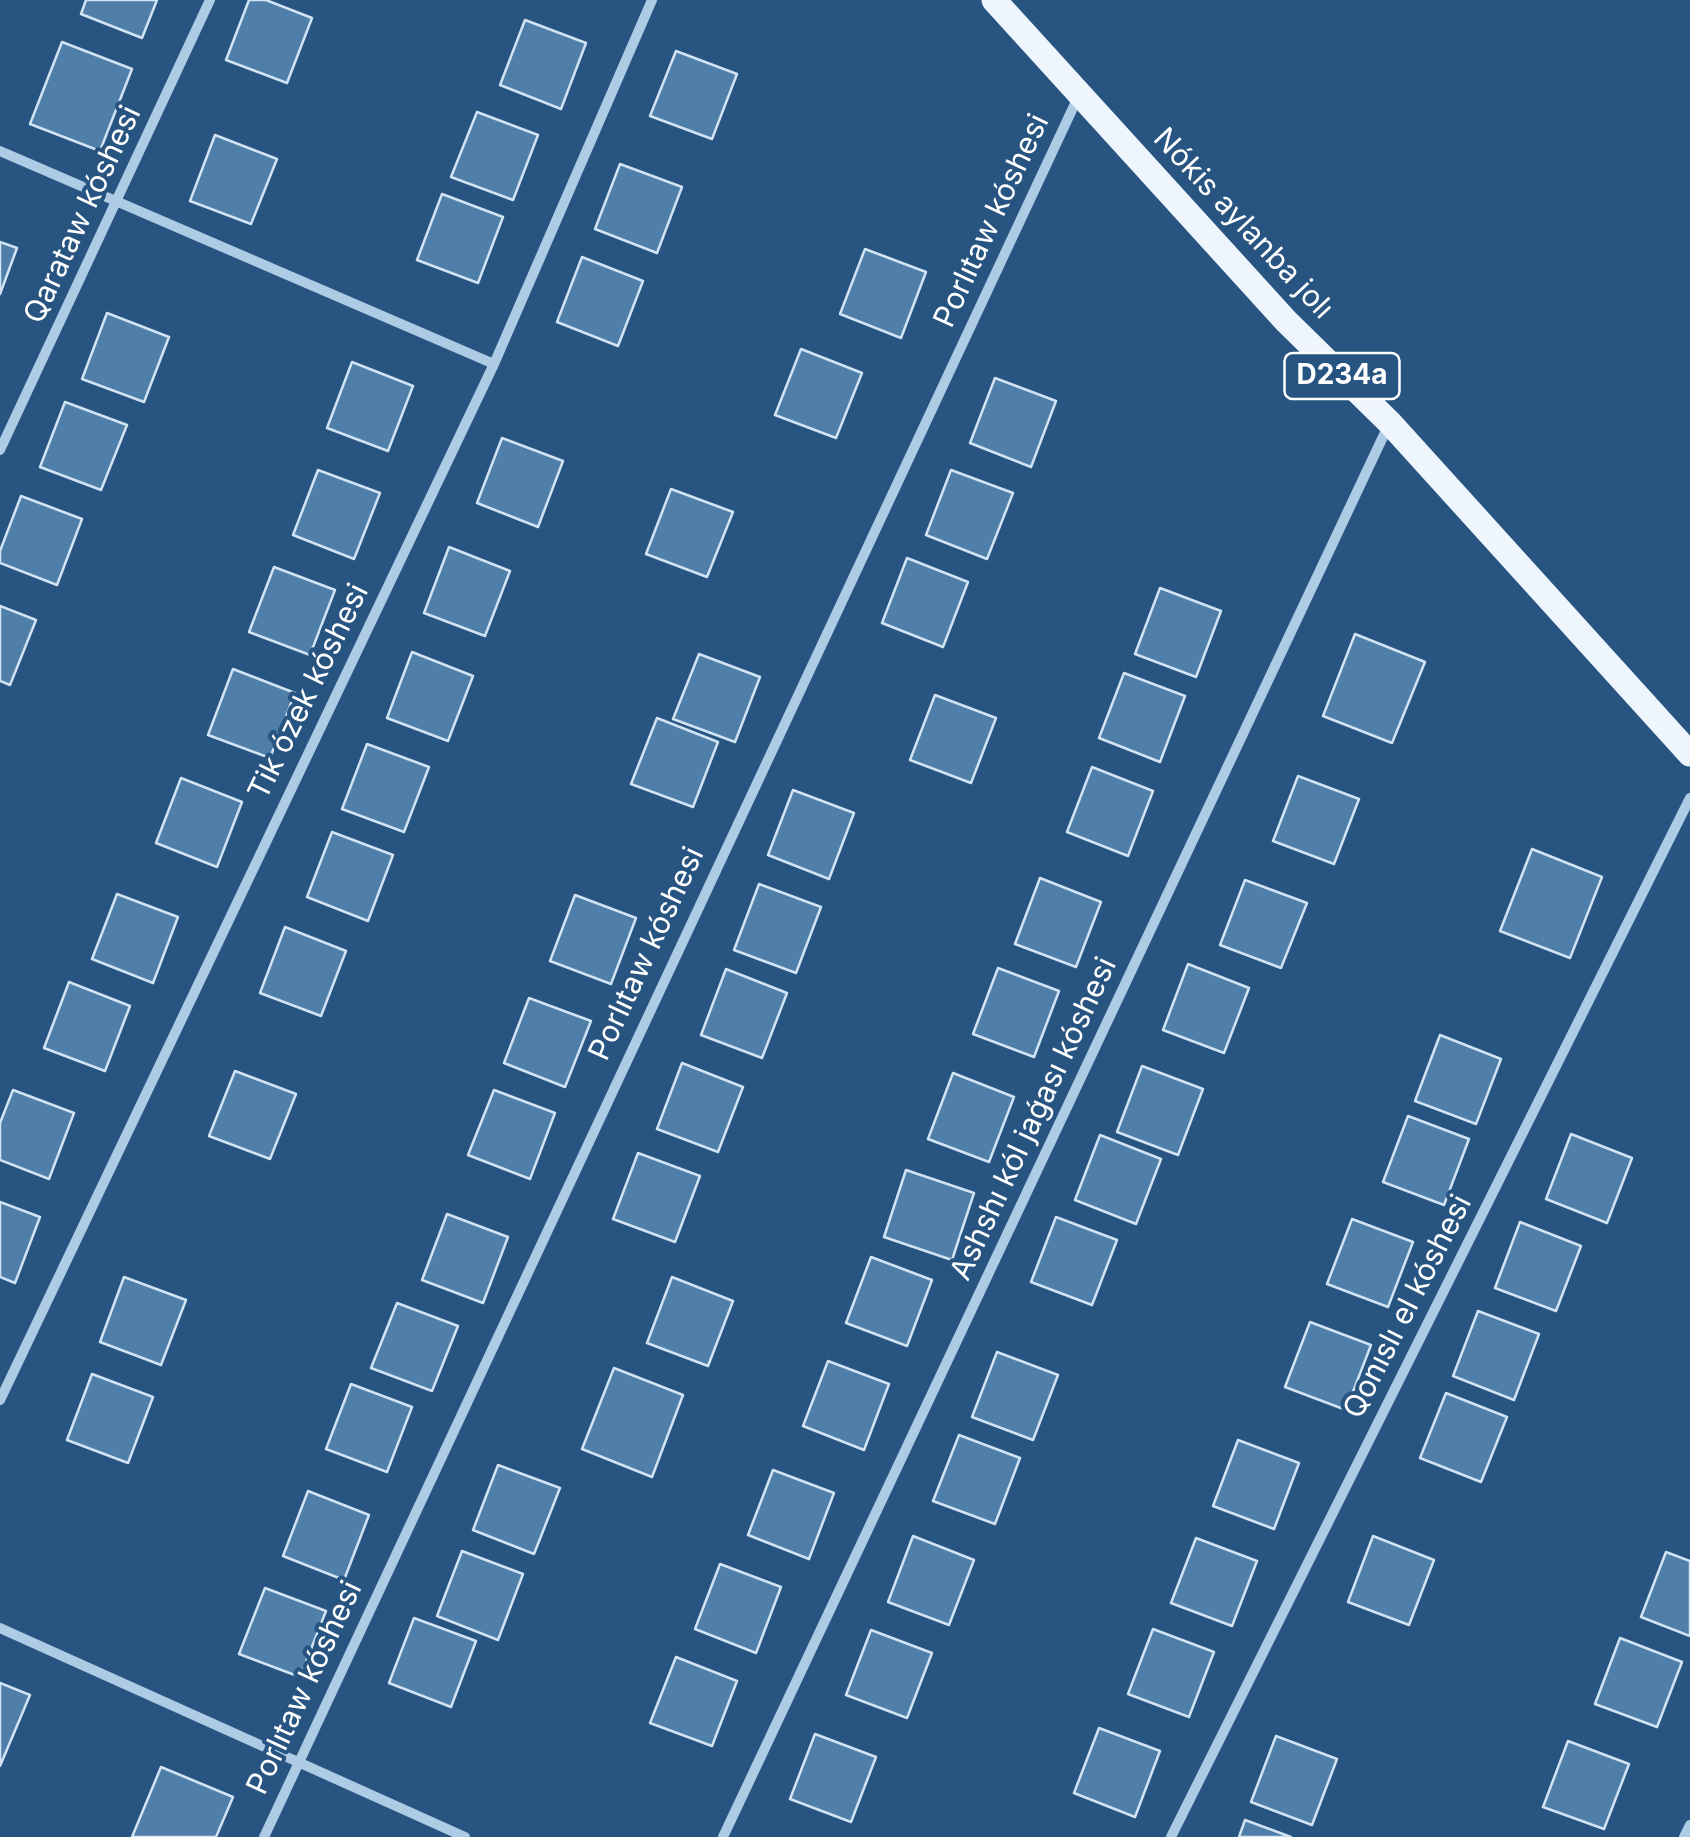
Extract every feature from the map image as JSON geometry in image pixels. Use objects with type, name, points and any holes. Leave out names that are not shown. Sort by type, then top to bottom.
[{"type":"main road","name":"Nókis aylanba jolı","points":[[994,0],[1286,321],[1390,423],[1690,754]]},
{"type":"street","name":"Qarataw kóshesi","points":[[0,450],[210,0]]},
{"type":"street","name":"Tik ózek kóshesi","points":[[0,1400],[494,364],[652,0]]},
{"type":"street","name":"Porlıtaw kóshesi","points":[[264,1837],[1080,94]]},
{"type":"street","points":[[0,151],[116,205],[494,364]]},
{"type":"street","name":"Ashshı kól jaǵası kóshesi","points":[[722,1837],[1390,423]]},
{"type":"street","name":"Qonıslı el kóshesi","points":[[1171,1837],[1690,798]]},
{"type":"street","points":[[0,1628],[465,1837]]},
{"type":"street","points":[[1684,1837],[1690,1824]]},
{"type":"building","points":[[86,0],[157,0],[142,38],[81,14]]},
{"type":"building","points":[[249,0],[266,0],[312,18],[287,83],[226,60]]},
{"type":"building","points":[[525,20],[586,43],[561,109],[500,85]]},
{"type":"building","points":[[62,42],[132,69],[100,151],[30,124]]},
{"type":"building","points":[[676,51],[737,74],[712,139],[650,116]]},
{"type":"building","points":[[477,112],[538,135],[513,200],[451,177]]},
{"type":"building","points":[[215,135],[277,159],[251,224],[190,201]]},
{"type":"building","points":[[620,164],[682,187],[657,253],[595,229]]},
{"type":"building","points":[[442,194],[503,217],[478,283],[417,260]]},
{"type":"building","points":[[0,242],[17,248],[0,294]]},
{"type":"building","points":[[865,249],[926,272],[901,338],[840,314]]},
{"type":"building","points":[[582,257],[643,281],[618,346],[557,322]]},
{"type":"building","points":[[107,313],[169,337],[144,402],[82,379]]},
{"type":"building","points":[[801,349],[862,373],[836,438],[775,415]]},
{"type":"building","points":[[352,362],[413,386],[388,451],[327,428]]},
{"type":"building","points":[[995,378],[1056,401],[1031,467],[970,443]]},
{"type":"building","points":[[65,402],[127,425],[101,490],[40,467]]},
{"type":"building","points":[[502,438],[563,461],[538,527],[477,503]]},
{"type":"building","points":[[318,470],[380,493],[354,559],[293,535]]},
{"type":"building","points":[[951,470],[1013,493],[987,559],[926,535]]},
{"type":"building","points":[[671,489],[733,512],[707,577],[646,554]]},
{"type":"building","points":[[21,496],[82,519],[57,585],[0,563],[0,551]]},
{"type":"building","points":[[449,547],[510,571],[485,636],[424,613]]},
{"type":"building","points":[[907,558],[968,582],[943,647],[882,623]]},
{"type":"building","points":[[274,567],[335,590],[310,655],[249,632]]},
{"type":"building","points":[[1160,588],[1221,611],[1196,677],[1135,654]]},
{"type":"building","points":[[0,606],[36,620],[10,685],[0,681]]},
{"type":"building","points":[[1355,634],[1425,662],[1392,743],[1323,716]]},
{"type":"building","points":[[412,652],[473,676],[448,741],[387,718]]},
{"type":"building","points":[[699,654],[760,677],[735,742],[673,719]]},
{"type":"building","points":[[233,669],[295,693],[270,758],[208,735]]},
{"type":"building","points":[[1124,673],[1185,696],[1160,762],[1099,738]]},
{"type":"building","points":[[935,695],[996,718],[971,783],[910,760]]},
{"type":"building","points":[[657,718],[718,742],[693,807],[631,784]]},
{"type":"building","points":[[367,744],[429,767],[404,832],[342,809]]},
{"type":"building","points":[[1092,767],[1153,791],[1128,856],[1067,832]]},
{"type":"building","points":[[1298,776],[1359,799],[1334,864],[1273,841]]},
{"type":"building","points":[[181,778],[242,802],[217,867],[156,843]]},
{"type":"building","points":[[793,790],[854,813],[829,879],[768,855]]},
{"type":"building","points":[[332,832],[393,855],[368,921],[307,897]]},
{"type":"building","points":[[1532,849],[1602,877],[1570,958],[1500,931]]},
{"type":"building","points":[[1040,878],[1101,902],[1076,967],[1015,944]]},
{"type":"building","points":[[1245,880],[1307,903],[1281,968],[1220,945]]},
{"type":"building","points":[[759,884],[821,907],[796,973],[734,950]]},
{"type":"building","points":[[117,894],[178,917],[153,983],[92,959]]},
{"type":"building","points":[[575,895],[636,918],[611,984],[550,961]]},
{"type":"building","points":[[285,927],[346,951],[321,1016],[260,993]]},
{"type":"building","points":[[1188,964],[1249,988],[1224,1053],[1163,1030]]},
{"type":"building","points":[[998,968],[1059,991],[1034,1057],[973,1034]]},
{"type":"building","points":[[726,969],[787,993],[762,1058],[701,1035]]},
{"type":"building","points":[[69,982],[130,1006],[105,1071],[44,1048]]},
{"type":"building","points":[[529,998],[591,1021],[565,1087],[504,1063]]},
{"type":"building","points":[[1440,1035],[1501,1059],[1476,1124],[1415,1101]]},
{"type":"building","points":[[682,1063],[743,1087],[718,1152],[657,1129]]},
{"type":"building","points":[[1142,1066],[1203,1089],[1178,1155],[1117,1132]]},
{"type":"building","points":[[235,1071],[296,1094],[270,1159],[209,1136]]},
{"type":"building","points":[[953,1073],[1014,1097],[989,1162],[928,1139]]},
{"type":"building","points":[[13,1090],[74,1113],[49,1179],[0,1160],[0,1123]]},
{"type":"building","points":[[494,1090],[555,1113],[530,1179],[468,1155]]},
{"type":"building","points":[[1408,1116],[1469,1139],[1444,1205],[1383,1182]]},
{"type":"building","points":[[1571,1134],[1632,1158],[1607,1223],[1546,1199]]},
{"type":"building","points":[[1100,1135],[1161,1159],[1136,1224],[1075,1200]]},
{"type":"building","points":[[638,1153],[700,1176],[675,1242],[613,1219]]},
{"type":"building","points":[[906,1170],[974,1193],[952,1260],[884,1237]]},
{"type":"building","points":[[0,1202],[40,1217],[15,1283],[0,1277]]},
{"type":"building","points":[[447,1214],[508,1237],[483,1303],[422,1280]]},
{"type":"building","points":[[1056,1217],[1117,1240],[1092,1305],[1031,1282]]},
{"type":"building","points":[[1352,1219],[1413,1242],[1388,1307],[1327,1284]]},
{"type":"building","points":[[1520,1222],[1581,1246],[1556,1311],[1495,1288]]},
{"type":"building","points":[[871,1257],[932,1280],[907,1346],[846,1323]]},
{"type":"building","points":[[124,1277],[186,1300],[161,1365],[100,1342]]},
{"type":"building","points":[[672,1277],[733,1301],[708,1366],[647,1343]]},
{"type":"building","points":[[397,1303],[458,1326],[432,1391],[371,1368]]},
{"type":"building","points":[[1478,1311],[1539,1334],[1514,1400],[1453,1376]]},
{"type":"building","points":[[1310,1322],[1371,1345],[1346,1410],[1285,1387]]},
{"type":"building","points":[[997,1352],[1058,1375],[1033,1440],[972,1417]]},
{"type":"building","points":[[828,1361],[889,1384],[864,1450],[803,1426]]},
{"type":"building","points":[[614,1368],[683,1395],[652,1477],[582,1449]]},
{"type":"building","points":[[92,1374],[153,1397],[128,1463],[67,1440]]},
{"type":"building","points":[[351,1384],[412,1407],[387,1472],[326,1449]]},
{"type":"building","points":[[1446,1393],[1507,1417],[1481,1482],[1420,1458]]},
{"type":"building","points":[[959,1435],[1020,1458],[995,1524],[933,1501]]},
{"type":"building","points":[[1238,1440],[1299,1463],[1274,1529],[1213,1506]]},
{"type":"building","points":[[498,1465],[560,1488],[534,1554],[473,1530]]},
{"type":"building","points":[[773,1470],[834,1493],[809,1559],[748,1535]]},
{"type":"building","points":[[308,1491],[369,1515],[344,1580],[283,1556]]},
{"type":"building","points":[[913,1536],[974,1560],[949,1625],[888,1602]]},
{"type":"building","points":[[1373,1536],[1434,1560],[1409,1625],[1348,1602]]},
{"type":"building","points":[[1196,1538],[1257,1561],[1232,1626],[1171,1603]]},
{"type":"building","points":[[462,1551],[523,1574],[498,1640],[437,1616]]},
{"type":"building","points":[[1666,1552],[1690,1561],[1690,1636],[1641,1617]]},
{"type":"building","points":[[720,1564],[781,1587],[756,1653],[695,1629]]},
{"type":"building","points":[[265,1588],[326,1611],[300,1677],[239,1654]]},
{"type":"building","points":[[414,1618],[476,1641],[451,1707],[389,1683]]},
{"type":"building","points":[[1153,1629],[1214,1652],[1189,1717],[1128,1694]]},
{"type":"building","points":[[871,1630],[932,1653],[907,1718],[846,1695]]},
{"type":"building","points":[[1620,1638],[1682,1662],[1657,1727],[1595,1704]]},
{"type":"building","points":[[676,1657],[737,1681],[712,1746],[650,1723]]},
{"type":"building","points":[[0,1683],[30,1695],[0,1766]]},
{"type":"building","points":[[1099,1728],[1160,1751],[1135,1817],[1074,1793]]},
{"type":"building","points":[[815,1734],[876,1757],[851,1822],[790,1799]]},
{"type":"building","points":[[1276,1736],[1337,1759],[1312,1825],[1251,1802]]},
{"type":"building","points":[[1568,1741],[1629,1764],[1604,1829],[1543,1807]]},
{"type":"building","points":[[161,1767],[233,1797],[216,1837],[132,1837]]},
{"type":"building","points":[[1245,1820],[1291,1837],[1239,1837]]}]
